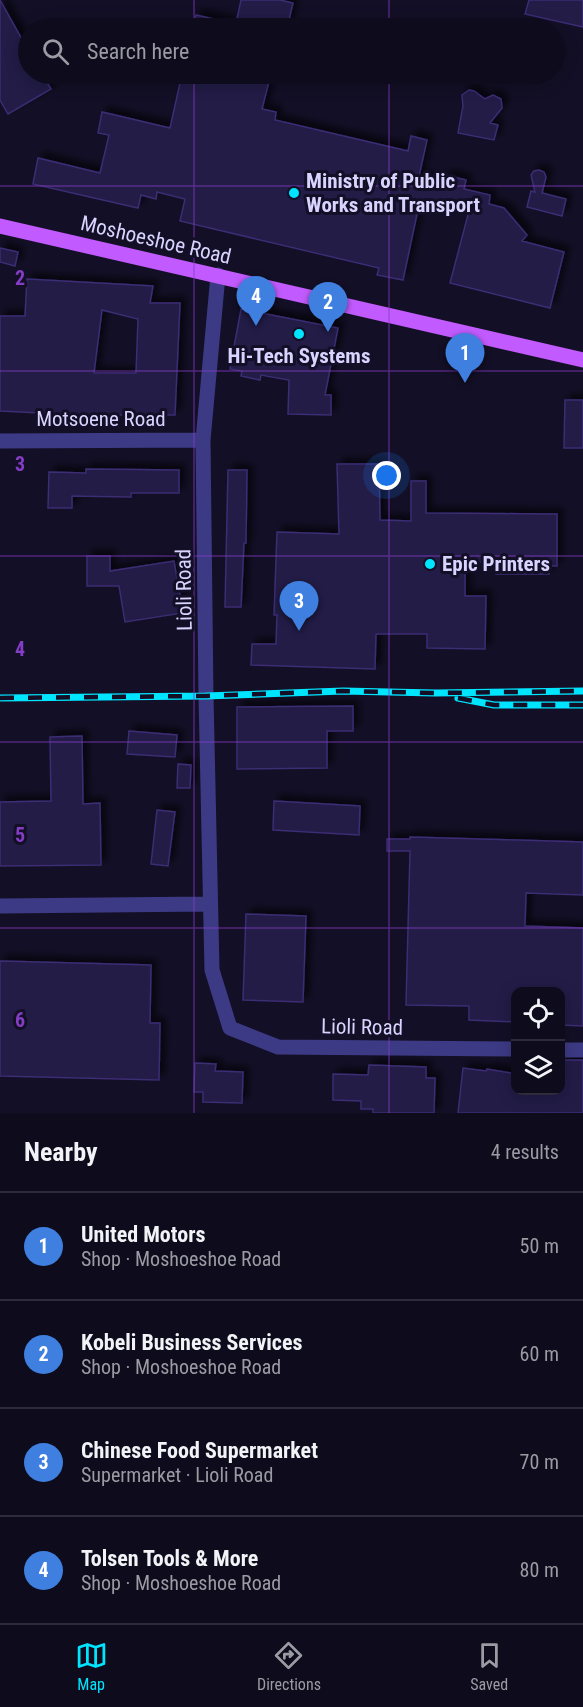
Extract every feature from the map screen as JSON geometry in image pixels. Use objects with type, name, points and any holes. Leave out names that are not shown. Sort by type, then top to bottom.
[{"type":"main road","name":"Moshoeshoe Road","points":[[0,226],[218,275],[359,310],[583,359]]},
{"type":"street","name":"Lioli Road","points":[[218,275],[203,440],[209,904],[212,970],[230,1028],[278,1047],[511,1049]]},
{"type":"street","name":"Motsoene Road","points":[[0,441],[203,440]]},
{"type":"street","points":[[0,906],[209,904]]},
{"type":"street","points":[[565,1050],[583,1050]]},
{"type":"building","points":[[0,0],[18,32],[18,84],[48,84],[51,89],[8,114],[0,100]]},
{"type":"building","points":[[241,0],[280,0],[293,3],[289,18],[237,18]]},
{"type":"building","points":[[529,0],[583,0],[583,27],[565,23],[565,18],[543,18],[525,14]]},
{"type":"building","points":[[180,84],[268,84],[262,109],[276,112],[275,120],[408,151],[411,136],[427,140],[419,176],[445,182],[446,175],[466,180],[464,189],[490,195],[489,204],[504,208],[527,235],[522,241],[564,252],[550,308],[450,283],[469,211],[420,200],[403,280],[377,275],[379,268],[180,221],[185,199],[157,192],[156,199],[141,195],[138,208],[33,184],[38,158],[100,173],[109,135],[98,133],[102,112],[170,128]]},
{"type":"building","points":[[469,90],[485,99],[493,95],[501,99],[502,108],[490,123],[498,125],[494,140],[458,133],[463,106],[462,95]]},
{"type":"building","points":[[534,171],[544,172],[546,177],[542,193],[566,199],[562,216],[527,207],[531,191],[535,192],[531,175]]},
{"type":"building","points":[[0,248],[18,252],[15,266],[0,262]]},
{"type":"building","points":[[27,279],[153,286],[150,303],[180,303],[175,415],[82,415],[0,411],[0,316],[25,316]],"holes":[[[102,310],[138,319],[136,373],[94,373]]]},
{"type":"building","points":[[241,309],[338,328],[325,395],[331,395],[331,415],[288,414],[289,380],[261,375],[260,380],[241,376],[242,371],[230,369]]},
{"type":"building","points":[[565,400],[583,400],[583,448],[564,448]]},
{"type":"building","points":[[337,464],[379,464],[380,520],[411,521],[411,481],[426,481],[426,513],[557,514],[557,566],[549,566],[549,574],[496,574],[496,562],[465,562],[465,596],[486,596],[485,649],[427,648],[427,634],[376,634],[375,669],[251,665],[252,644],[276,644],[277,615],[274,615],[277,532],[339,534]]},
{"type":"building","points":[[86,469],[179,470],[179,493],[131,493],[131,497],[72,496],[72,508],[48,508],[49,472],[86,473]]},
{"type":"building","points":[[228,470],[247,470],[246,543],[244,543],[241,607],[225,607]]},
{"type":"building","points":[[87,556],[110,556],[110,571],[174,561],[183,613],[125,622],[119,586],[87,586]]},
{"type":"building","points":[[353,706],[353,731],[327,731],[327,768],[237,769],[237,707]]},
{"type":"building","points":[[129,731],[177,735],[175,757],[127,754]]},
{"type":"building","points":[[82,736],[83,804],[100,803],[101,865],[0,866],[0,802],[51,801],[50,737]]},
{"type":"building","points":[[178,764],[191,765],[190,788],[177,788]]},
{"type":"building","points":[[274,801],[360,806],[359,835],[273,830]]},
{"type":"building","points":[[157,810],[175,812],[168,866],[151,864]]},
{"type":"building","points":[[410,837],[583,842],[583,895],[526,893],[525,926],[583,928],[583,1026],[565,1025],[565,987],[511,987],[511,1022],[469,1020],[469,1006],[406,1005],[410,851],[387,851],[387,839],[410,839]]},
{"type":"building","points":[[246,914],[306,916],[303,1002],[243,1000]]},
{"type":"building","points":[[0,961],[151,965],[150,1023],[160,1023],[159,1080],[0,1076]]},
{"type":"building","points":[[565,1060],[583,1060],[583,1113],[458,1113],[463,1068],[486,1071],[487,1069],[511,1073],[511,1095],[565,1095]]},
{"type":"building","points":[[195,1063],[216,1064],[215,1071],[243,1072],[242,1103],[203,1102],[203,1092],[194,1092]]},
{"type":"building","points":[[369,1065],[426,1067],[426,1078],[435,1078],[434,1113],[373,1113],[373,1109],[361,1109],[361,1101],[333,1100],[333,1074],[368,1075]]},
{"type":"railway","points":[[0,698],[206,696],[343,691],[435,693],[583,691]]},
{"type":"railway","points":[[458,698],[494,705],[583,705]]},
{"type":"place","name":"Ministry of Public Works and Transport","points":[[294,193]]},
{"type":"place","name":"Tolsen Tools & More","points":[[256,326]]},
{"type":"place","name":"Kobeli Business Services","points":[[328,332]]},
{"type":"place","name":"Hi-Tech Systems","points":[[299,334]]},
{"type":"place","name":"United Motors","points":[[465,383]]},
{"type":"place","name":"Epic Printers","points":[[430,564]]},
{"type":"place","name":"Chinese Food Supermarket","points":[[299,631]]}]
